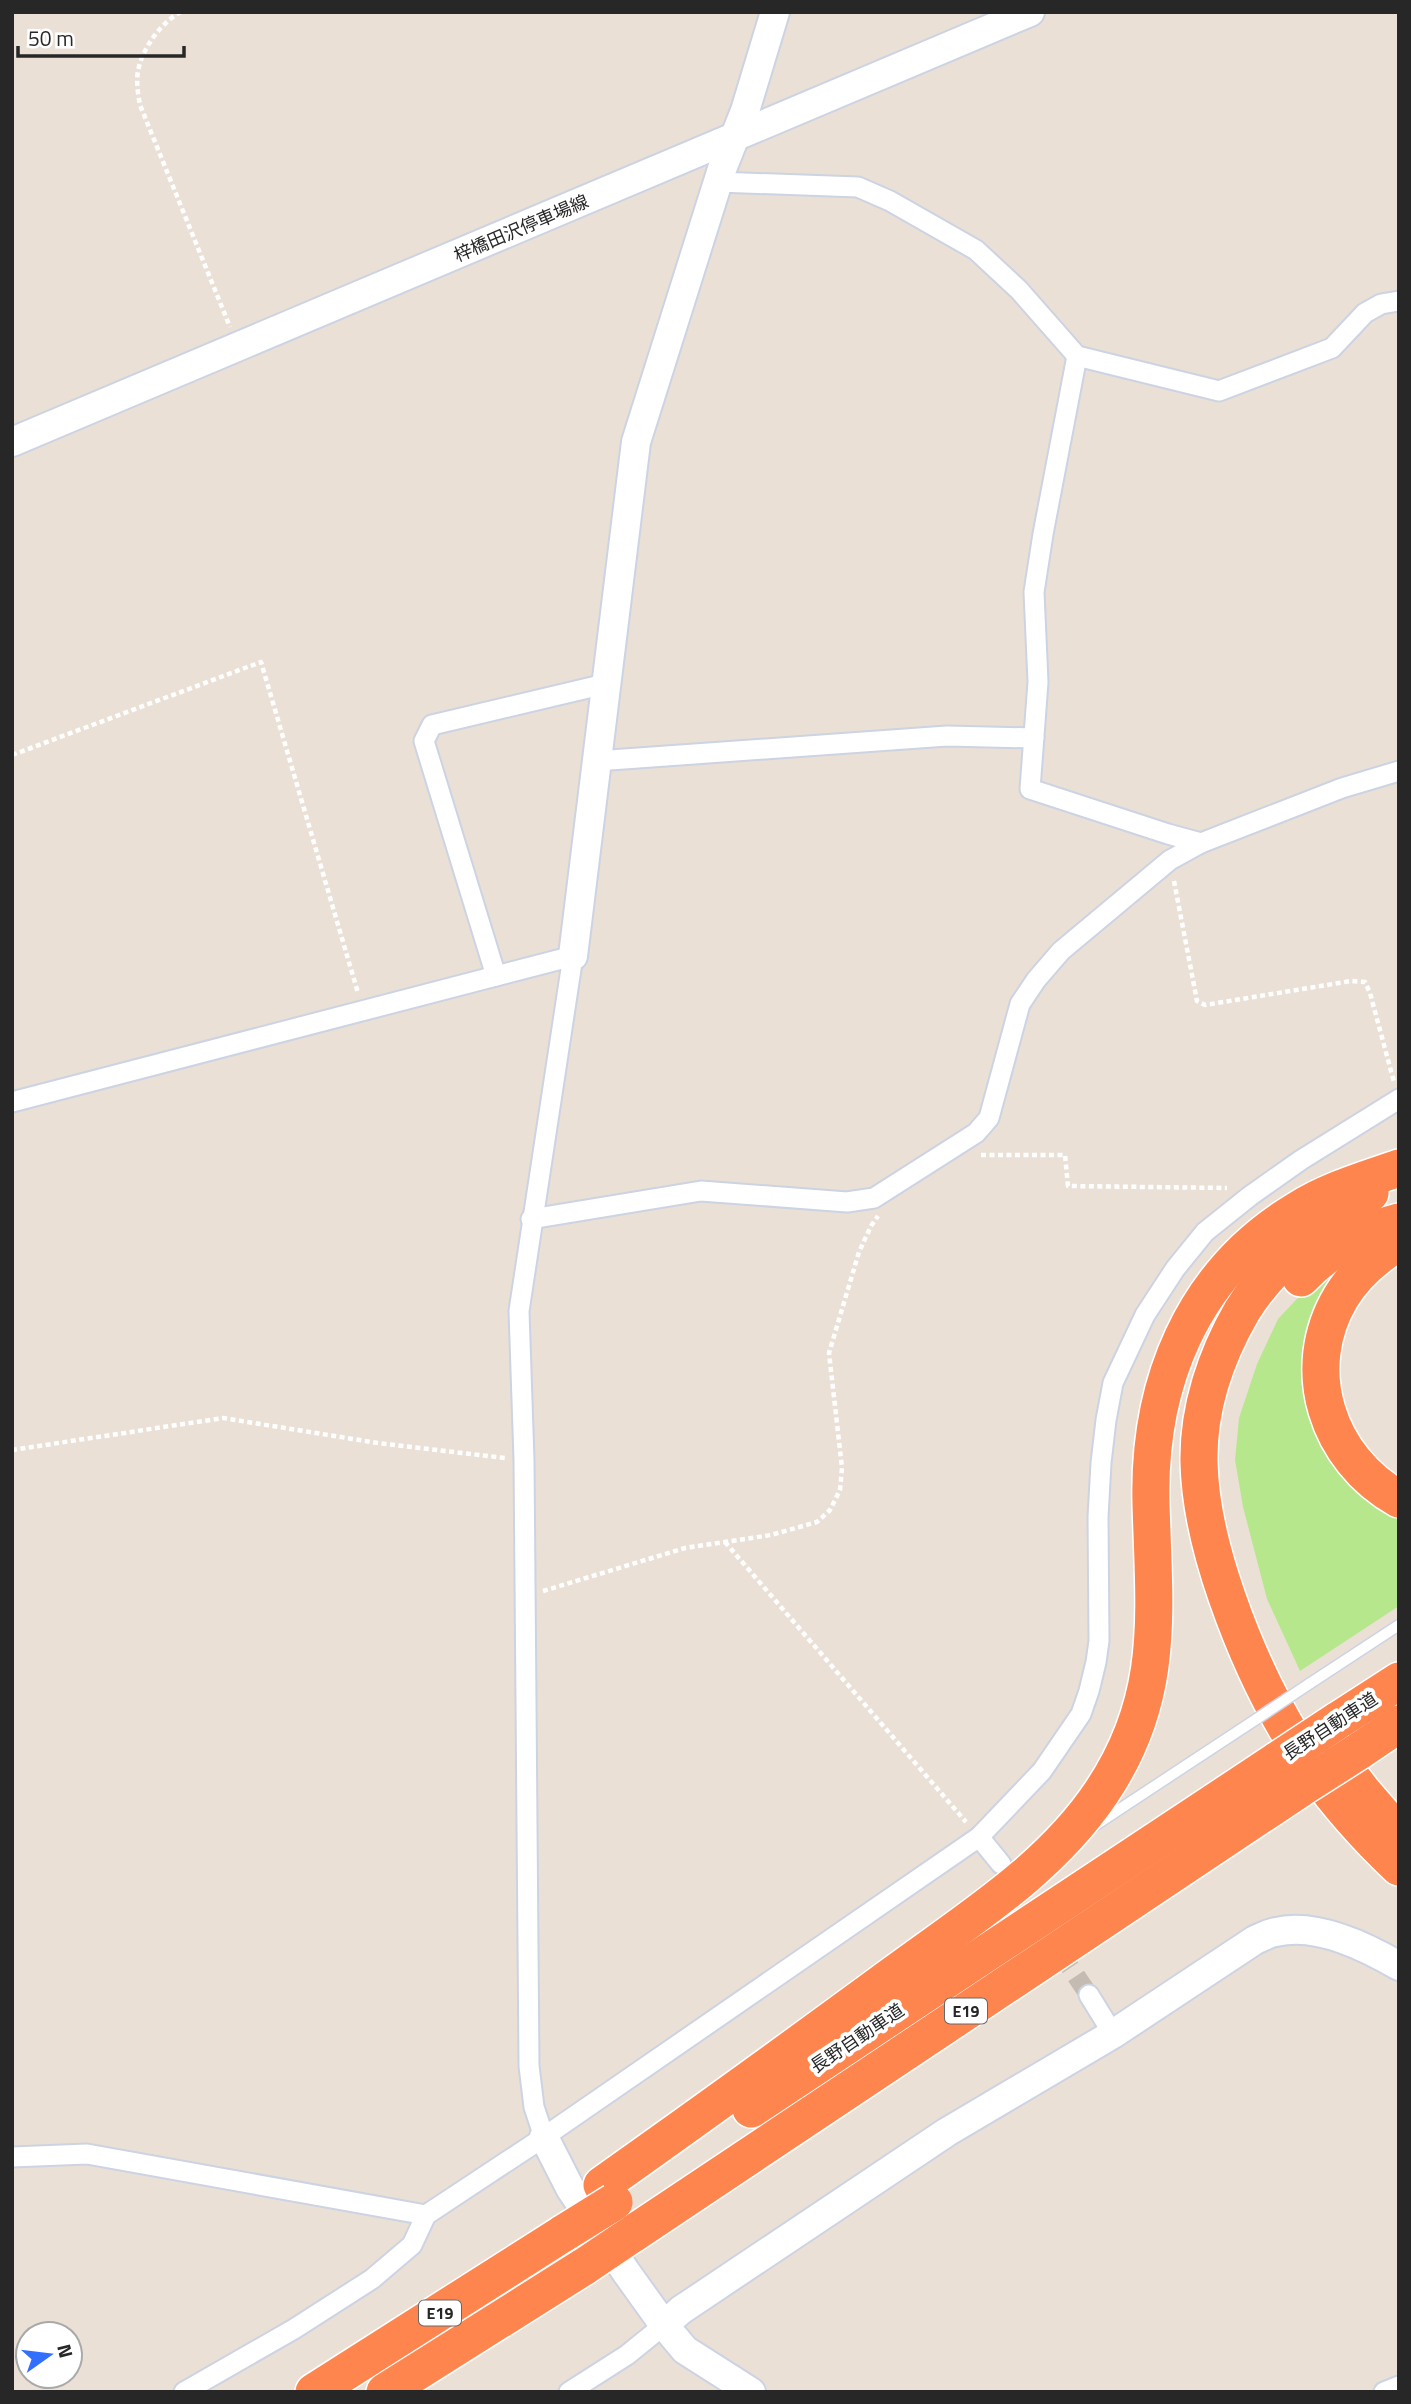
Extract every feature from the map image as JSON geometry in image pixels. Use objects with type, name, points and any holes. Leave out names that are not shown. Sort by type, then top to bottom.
[{"type":"highway","points":[[608,2194],[744,2085],[1038,1865],[1090,1809],[1121,1761],[1136,1726],[1146,1692],[1155,1621],[1152,1457],[1160,1401],[1183,1334],[1202,1299],[1223,1273],[1275,1225],[1317,1199],[1399,1168]]},
{"type":"highway","points":[[1399,1176],[1371,1192],[1313,1234],[1273,1270],[1257,1289],[1236,1323],[1213,1374],[1200,1432],[1199,1464],[1205,1518],[1218,1572],[1241,1636],[1268,1697],[1305,1759],[1339,1806],[1399,1867]]},
{"type":"highway","points":[[1399,1222],[1360,1235],[1335,1249],[1307,1271],[1285,1294],[1264,1322],[1238,1374],[1229,1404],[1224,1440],[1228,1513],[1237,1553],[1270,1648],[1322,1739],[1369,1800],[1399,1833]]},
{"type":"highway","points":[[1399,1242],[1381,1253],[1341,1296],[1324,1342],[1321,1366],[1327,1411],[1346,1453],[1360,1471],[1399,1499]]},
{"type":"highway","name":"長野自動車道","points":[[314,2392],[416,2328],[559,2225],[983,1954],[1399,1681]]},
{"type":"highway","name":"長野自動車道","points":[[385,2392],[585,2266],[1068,1944],[1376,1755],[1399,1724]]},
{"type":"street","points":[[751,2392],[685,2350],[664,2325],[569,2188],[544,2137],[534,2107],[529,2066],[524,1460],[519,1311],[573,956],[636,442],[718,182],[746,111],[775,12]]},
{"type":"street","name":"梓橋田沢停車場線","points":[[12,442],[1030,12]]},
{"type":"street","points":[[718,182],[858,187],[890,201],[976,250],[1018,290],[1077,355],[1219,391],[1332,348],[1365,313],[1381,304],[1399,301]]},
{"type":"street","points":[[1077,355],[1034,592],[1038,682],[1030,789],[1201,843]]},
{"type":"street","points":[[496,976],[425,741],[432,725],[605,684]]},
{"type":"street","points":[[596,761],[947,736],[1034,738]]},
{"type":"street","points":[[531,1219],[701,1191],[847,1202],[874,1198],[976,1133],[989,1118],[1020,1004],[1036,980],[1061,951],[1170,860],[1201,843],[1342,788],[1399,771]]},
{"type":"street","points":[[12,1102],[573,956]]},
{"type":"street","points":[[184,2392],[294,2329],[372,2279],[412,2245],[426,2214],[544,2137],[979,1837],[1042,1771],[1080,1714],[1089,1691],[1099,1641],[1098,1517],[1101,1462],[1113,1383],[1145,1315],[1175,1269],[1205,1232],[1250,1196],[1397,1092]]},
{"type":"street","points":[[979,1837],[1001,1864]]},
{"type":"street","points":[[569,2392],[627,2355],[681,2310],[947,2133],[1113,2034],[1255,1940],[1276,1932],[1299,1930],[1356,1942],[1399,1966]]},
{"type":"street","points":[[1089,1995],[1113,2034]]},
{"type":"street","points":[[12,2157],[87,2154],[426,2214]]},
{"type":"street","points":[[1384,2392],[1399,2386]]},
{"type":"lane","points":[[1064,1839],[1097,1825],[1399,1625]]},
{"type":"path","points":[[181,12],[171,17],[146,50],[138,69],[140,105],[237,348]]},
{"type":"path","points":[[12,755],[261,662],[363,1011]]},
{"type":"path","points":[[1170,860],[1197,1001],[1205,1005],[1351,981],[1365,982],[1397,1092]]},
{"type":"path","points":[[949,1150],[975,1155],[1065,1155],[1068,1186],[1232,1188],[1250,1196]]},
{"type":"path","points":[[525,1597],[685,1548],[771,1535],[817,1522],[830,1510],[840,1490],[842,1468],[829,1353],[859,1252],[871,1226],[896,1186]]},
{"type":"path","points":[[12,1450],[223,1418],[378,1443],[524,1460]]},
{"type":"path","points":[[724,1541],[979,1837]]},
{"type":"green space","points":[[1324,1270],[1335,1283],[1308,1346],[1399,1512],[1399,1606],[1300,1671],[1267,1599],[1243,1507],[1235,1460],[1239,1418],[1257,1364],[1278,1319]]},
{"type":"tunnel","points":[[1011,1880],[1089,1995]]}]
